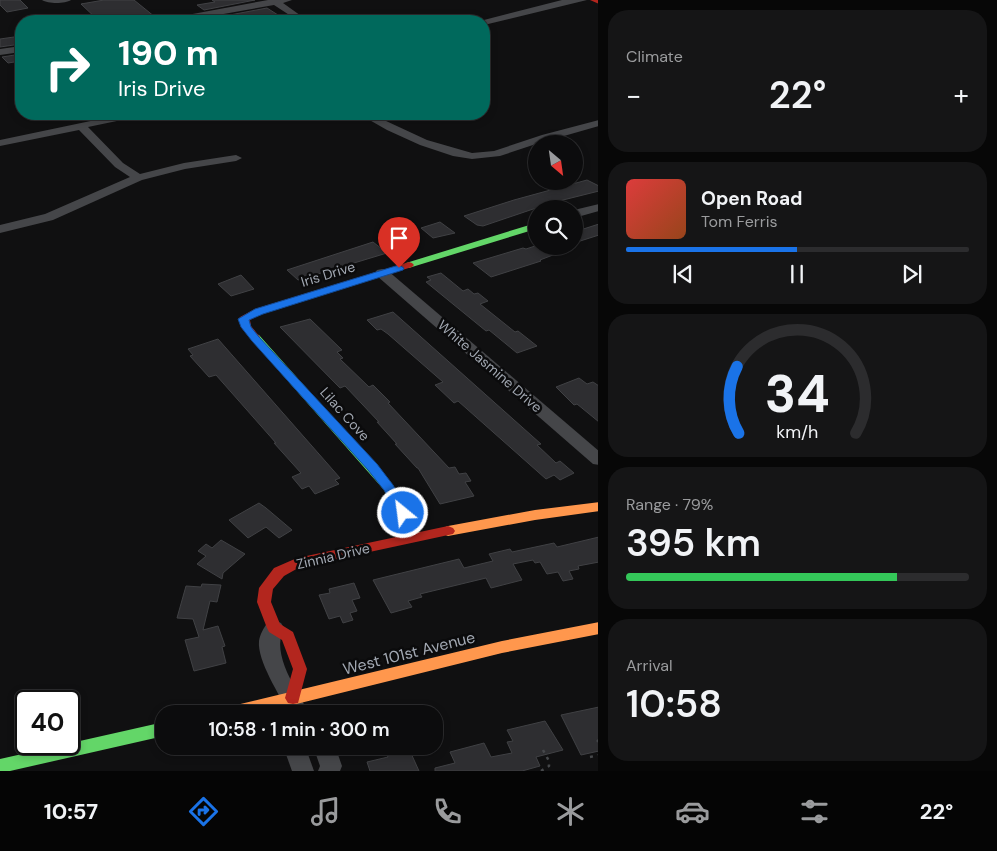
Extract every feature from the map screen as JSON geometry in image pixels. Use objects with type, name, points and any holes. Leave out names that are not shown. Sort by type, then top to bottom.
[{"type":"street","points":[[48,0],[67,0]]},
{"type":"street","points":[[203,15],[288,0]]},
{"type":"street","points":[[539,9],[540,7],[574,0]]},
{"type":"street","points":[[490,21],[582,0]]},
{"type":"street","points":[[593,0],[598,2]]},
{"type":"street","points":[[274,1],[295,15]]},
{"type":"street","points":[[0,52],[15,50]]},
{"type":"street","points":[[0,143],[109,120]]},
{"type":"street","points":[[377,120],[456,154],[470,157],[496,155],[527,143],[598,123]]},
{"type":"street","points":[[81,126],[119,165],[138,178]]},
{"type":"street","points":[[0,228],[49,217],[138,178],[184,166],[236,158]]},
{"type":"street","points":[[583,211],[598,207]]},
{"type":"street","name":"Iris Drive","points":[[244,319],[259,311],[528,228]]},
{"type":"street","name":"White Jasmine Drive","points":[[382,273],[598,460]]},
{"type":"street","name":"Lilac Cove","points":[[244,319],[246,327],[256,339],[389,488],[415,537]]},
{"type":"street","name":"Zinnia Drive","points":[[295,705],[279,674],[269,641],[274,628],[264,602],[265,588],[275,575],[285,568],[297,563],[415,537],[535,515],[598,506]]},
{"type":"street","name":"West 101st Avenue","points":[[299,705],[502,647],[598,628]]},
{"type":"street","points":[[0,766],[155,731]]},
{"type":"street","points":[[297,755],[303,771]]},
{"type":"street","points":[[327,755],[331,766],[329,771]]},
{"type":"path","points":[[81,5],[84,2]]},
{"type":"path","points":[[541,771],[549,766],[550,761],[543,750]]},
{"type":"path","points":[[590,757],[598,756]]},
{"type":"building","points":[[0,0],[20,0],[28,8],[7,12],[0,5]]},
{"type":"building","points":[[104,0],[134,0],[153,15],[93,15],[81,4]]},
{"type":"building","points":[[212,0],[255,0],[204,10],[197,5],[215,2]]},
{"type":"building","points":[[267,8],[278,15],[230,15]]},
{"type":"building","points":[[15,37],[15,45],[0,47],[0,39]]},
{"type":"building","points":[[15,55],[15,62],[8,63],[2,57]]},
{"type":"building","points":[[587,180],[598,186],[598,191],[563,200],[528,200],[528,211],[483,226],[477,225],[464,216],[550,190],[583,190],[583,181]]},
{"type":"building","points":[[440,222],[455,233],[433,238],[421,228]]},
{"type":"building","points":[[598,224],[598,235],[583,240],[583,229]]},
{"type":"building","points":[[373,242],[387,253],[298,280],[287,270]]},
{"type":"building","points":[[523,248],[528,248],[528,255],[553,255],[541,261],[491,277],[473,263]]},
{"type":"building","points":[[441,273],[463,291],[468,289],[474,294],[478,293],[488,301],[480,304],[515,332],[518,331],[537,346],[517,353],[489,330],[486,331],[426,282],[431,280],[427,277]]},
{"type":"building","points":[[241,275],[254,289],[231,296],[218,284]]},
{"type":"building","points":[[393,312],[541,444],[537,445],[556,463],[560,461],[574,473],[560,480],[554,475],[546,479],[458,401],[454,403],[435,385],[443,382],[388,334],[381,329],[377,330],[367,320]]},
{"type":"building","points":[[310,319],[342,350],[337,352],[343,358],[340,359],[369,387],[373,385],[390,402],[388,403],[449,468],[455,467],[459,474],[466,473],[471,481],[465,482],[474,496],[440,504],[418,468],[395,444],[397,444],[377,422],[379,422],[345,386],[340,388],[280,327]]},
{"type":"building","points":[[218,339],[340,478],[335,480],[339,484],[315,494],[309,486],[302,489],[292,477],[301,473],[274,443],[276,443],[216,375],[209,377],[190,356],[193,355],[188,349]]},
{"type":"building","points":[[579,378],[587,384],[593,382],[598,385],[598,421],[577,404],[574,405],[556,387]]},
{"type":"building","points":[[259,503],[292,530],[279,538],[266,527],[248,538],[229,520]]},
{"type":"building","points":[[598,537],[598,562],[578,566],[579,569],[569,571],[573,579],[563,581],[558,572],[547,574],[540,562],[535,563],[533,560],[513,564],[522,580],[491,588],[486,578],[420,594],[422,597],[408,601],[412,607],[391,613],[373,580],[459,559],[464,568],[493,561],[489,554],[510,549],[512,552],[554,543],[557,547]]},
{"type":"building","points":[[221,540],[245,554],[223,573],[222,579],[197,564],[206,556],[198,551],[206,544],[212,548]]},
{"type":"building","points":[[354,583],[360,598],[352,600],[357,611],[350,613],[353,620],[343,623],[340,616],[329,619],[319,595],[330,593],[329,589]]},
{"type":"building","points":[[202,584],[221,585],[217,602],[210,601],[203,630],[218,626],[225,646],[222,647],[226,663],[194,671],[185,640],[199,637],[193,619],[177,618],[186,586],[201,587]]},
{"type":"building","points":[[598,707],[598,751],[581,755],[561,715]]},
{"type":"building","points":[[545,721],[563,750],[536,757],[540,766],[522,771],[435,771],[435,768],[455,763],[450,752],[484,743],[491,757],[512,753],[507,742],[513,741],[507,730]]},
{"type":"building","points":[[387,755],[412,755],[419,771],[370,771],[367,762],[388,757]]},
{"type":"traffic: fast","points":[[409,265],[528,228]]},
{"type":"traffic: fast","points":[[255,337],[389,488],[415,537]]},
{"type":"traffic: fast","points":[[0,766],[155,731]]},
{"type":"traffic: slow","points":[[448,531],[535,515],[598,506]]},
{"type":"traffic: slow","points":[[265,705],[502,647],[598,628]]},
{"type":"traffic: jam","points":[[593,0],[598,2]]},
{"type":"traffic: jam","points":[[255,337],[246,327],[244,319],[259,311],[409,265]]},
{"type":"traffic: jam","points":[[293,698],[300,669],[288,636],[274,628],[264,602],[266,588],[279,572],[297,563],[448,531]]},
{"type":"route","points":[[399,268],[259,311],[244,319],[246,327],[256,339],[372,467],[389,488],[403,513]]}]
